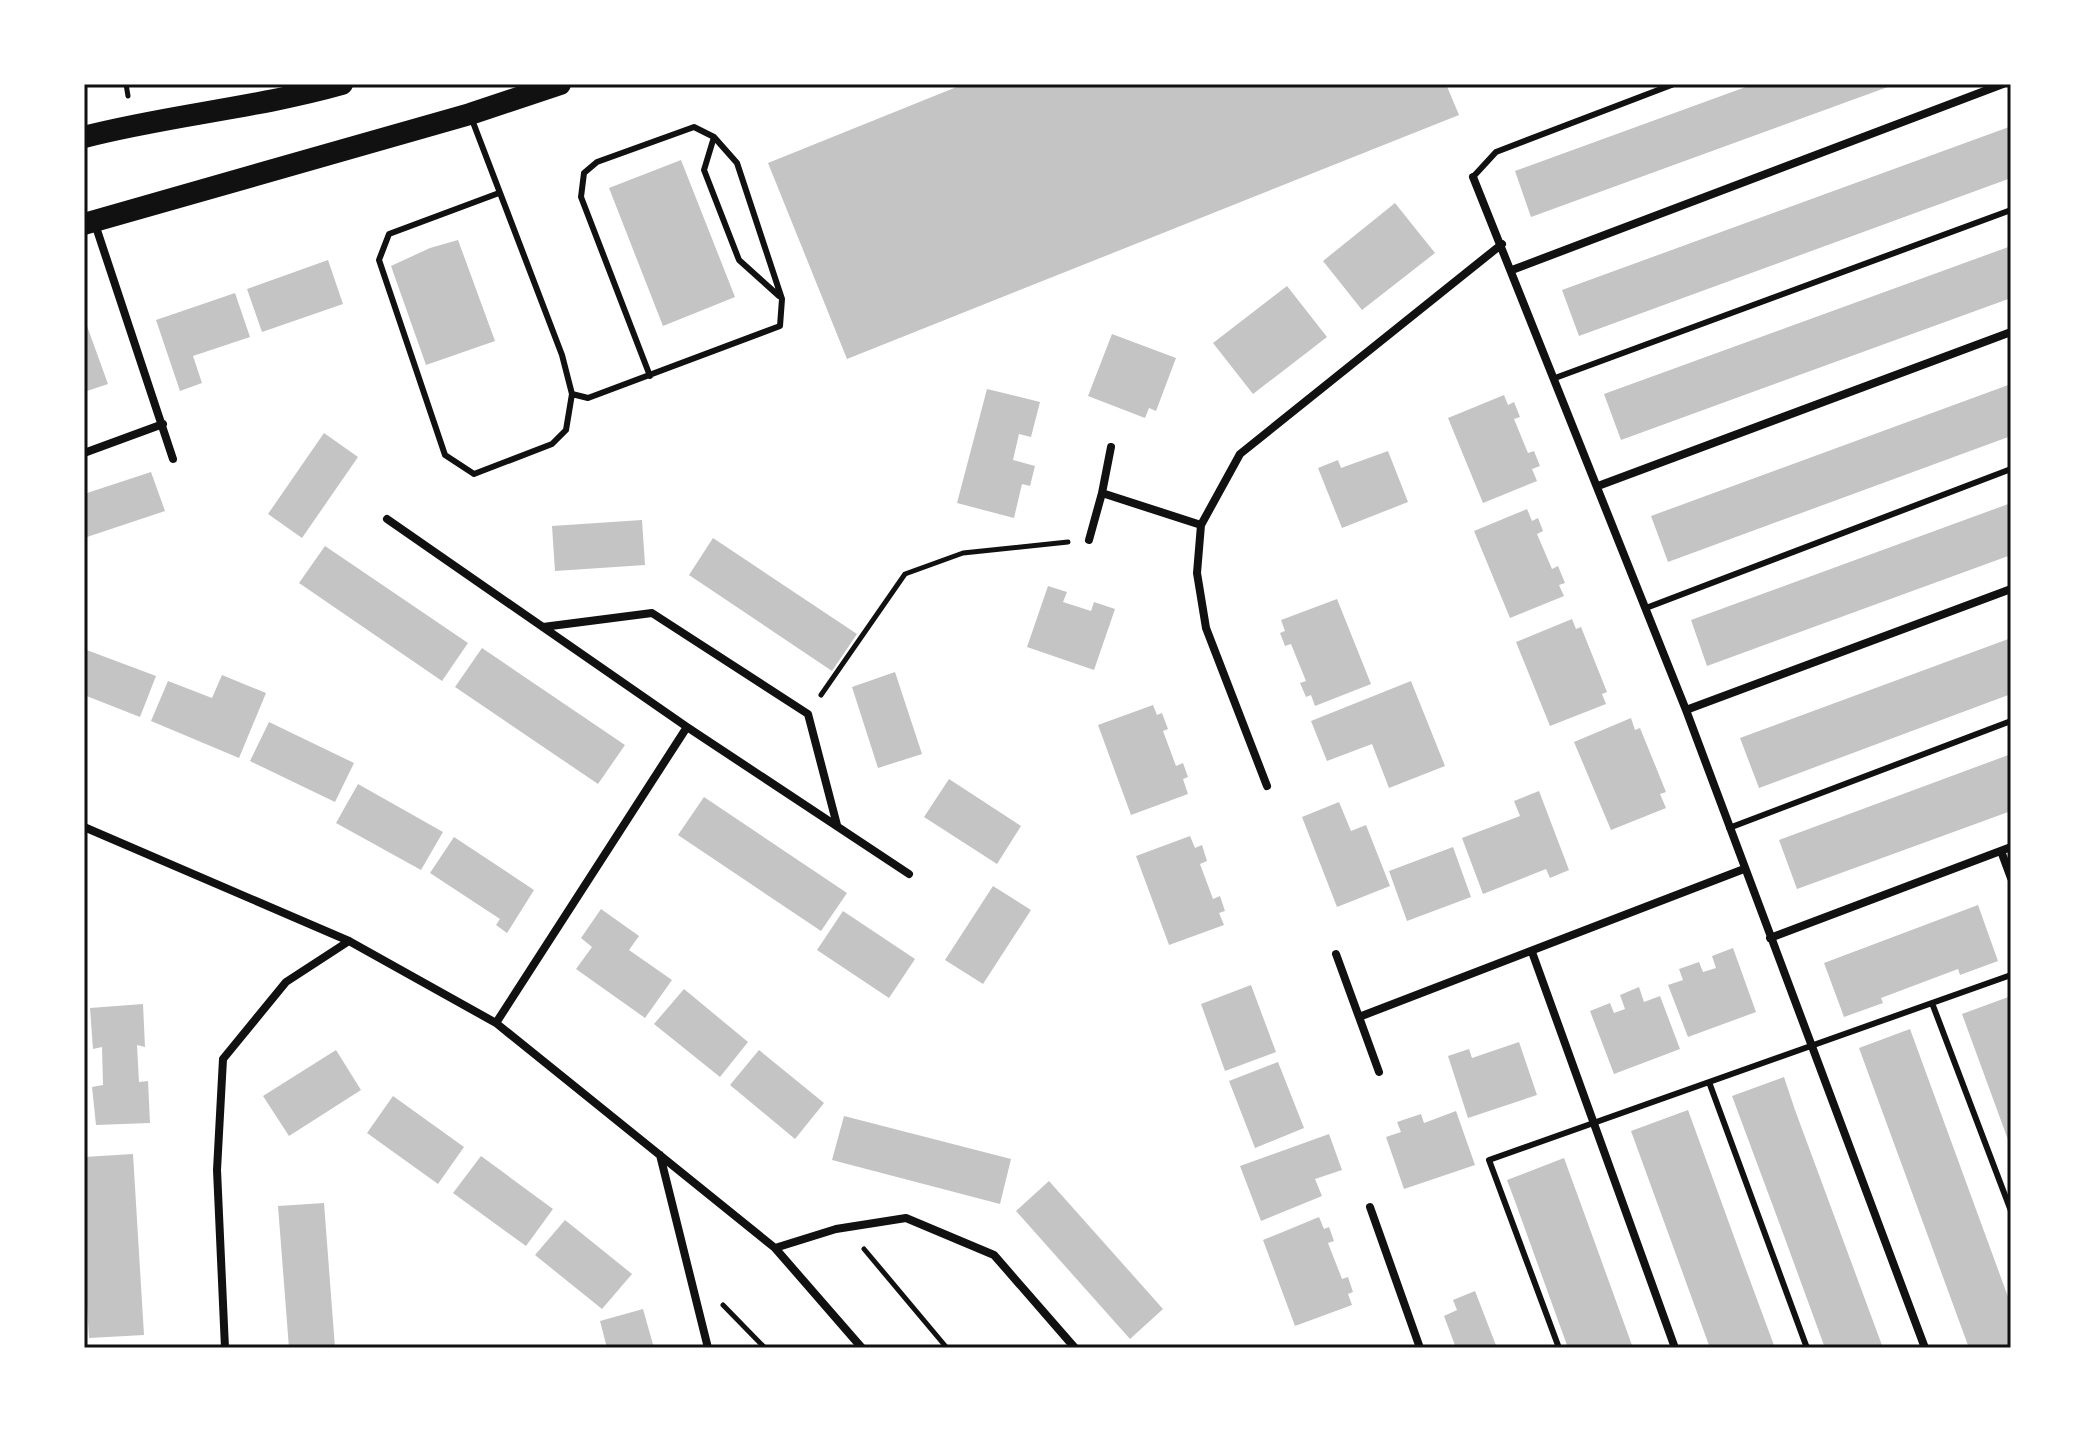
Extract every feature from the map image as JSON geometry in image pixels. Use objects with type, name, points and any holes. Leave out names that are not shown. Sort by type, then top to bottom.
[{"type":"highway","points":[[84,137],[135,124],[232,109],[342,84]]},
{"type":"highway","points":[[89,222],[470,114],[560,84]]},
{"type":"street","points":[[1512,270],[2003,84]]},
{"type":"street","points":[[1473,177],[1686,710],[1925,1348]]},
{"type":"street","points":[[89,222],[173,459]]},
{"type":"street","points":[[1267,786],[1206,628],[1197,573],[1201,525],[1240,454],[1502,244]]},
{"type":"street","points":[[1598,486],[2011,332]]},
{"type":"street","points":[[84,453],[163,424]]},
{"type":"street","points":[[1089,540],[1111,447]]},
{"type":"street","points":[[1102,493],[1201,525]]},
{"type":"street","points":[[387,519],[687,727],[909,874]]},
{"type":"street","points":[[1686,710],[2011,589]]},
{"type":"street","points":[[542,627],[652,613],[808,714],[837,826]]},
{"type":"street","points":[[496,1023],[687,727]]},
{"type":"street","points":[[84,827],[349,941],[496,1023],[775,1248],[862,1348]]},
{"type":"street","points":[[1770,938],[2011,847]]},
{"type":"street","points":[[2001,851],[2011,878]]},
{"type":"street","points":[[1359,1017],[1744,869]]},
{"type":"street","points":[[225,1348],[217,1170],[223,1059],[286,982],[349,941]]},
{"type":"street","points":[[1532,952],[1675,1348]]},
{"type":"street","points":[[1336,954],[1379,1072]]},
{"type":"street","points":[[660,1155],[708,1348]]},
{"type":"street","points":[[1370,1207],[1420,1348]]},
{"type":"street","points":[[775,1248],[845,1227],[906,1218],[994,1255],[1075,1348]]},
{"type":"lane","points":[[1473,177],[1496,152],[1674,84]]},
{"type":"lane","points":[[470,114],[562,355],[572,394],[566,430],[552,444],[474,474],[445,455],[379,260],[389,234],[499,193]]},
{"type":"lane","points":[[572,394],[588,398],[650,376],[780,326],[782,299],[737,163],[714,137],[694,127],[597,162],[584,173],[581,197],[650,376]]},
{"type":"lane","points":[[714,137],[704,170],[739,260],[782,299]]},
{"type":"lane","points":[[1555,378],[2011,210]]},
{"type":"lane","points":[[1646,608],[2011,469]]},
{"type":"lane","points":[[1729,828],[2011,721]]},
{"type":"lane","points":[[1559,1348],[1489,1160],[2011,975]]},
{"type":"lane","points":[[1932,1003],[2011,1211]]},
{"type":"lane","points":[[1709,1082],[1807,1348]]},
{"type":"path","points":[[808,714],[905,574],[963,553],[1089,540]]},
{"type":"path","points":[[845,1227],[947,1348]]},
{"type":"building","points":[[964,84],[1446,84],[1459,115],[847,359],[768,163]]},
{"type":"building","points":[[1754,84],[1896,84],[1531,217],[1515,171]]},
{"type":"building","points":[[2009,127],[2011,178],[1579,336],[1562,290]]},
{"type":"building","points":[[681,160],[735,297],[663,326],[609,188]]},
{"type":"building","points":[[1395,203],[1435,253],[1362,310],[1323,261]]},
{"type":"building","points":[[458,240],[495,341],[426,365],[391,266],[430,248]]},
{"type":"building","points":[[2011,246],[2011,298],[1621,440],[1604,394]]},
{"type":"building","points":[[328,260],[343,304],[262,332],[247,289]]},
{"type":"building","points":[[1287,286],[1327,337],[1253,394],[1213,343]]},
{"type":"building","points":[[235,293],[250,337],[193,356],[202,383],[180,391],[156,320]]},
{"type":"building","points":[[87,326],[108,384],[84,392],[84,327]]},
{"type":"building","points":[[1112,334],[1176,358],[1156,411],[1149,408],[1145,418],[1088,396]]},
{"type":"building","points":[[2011,384],[2011,436],[1668,562],[1651,516]]},
{"type":"building","points":[[987,389],[1040,402],[1031,437],[1019,434],[1013,460],[1035,466],[1030,486],[1022,484],[1014,518],[957,503]]},
{"type":"building","points":[[1504,395],[1508,405],[1514,402],[1520,417],[1514,419],[1528,453],[1534,451],[1540,466],[1532,469],[1537,481],[1483,503],[1448,418]]},
{"type":"building","points":[[324,433],[358,457],[302,538],[268,514]]},
{"type":"building","points":[[1388,451],[1408,502],[1342,528],[1318,468],[1338,460],[1341,468]]},
{"type":"building","points":[[151,472],[165,511],[84,538],[84,494]]},
{"type":"building","points":[[2011,503],[2011,555],[1707,666],[1691,620]]},
{"type":"building","points":[[1527,509],[1532,521],[1538,518],[1543,531],[1537,534],[1552,569],[1558,566],[1565,583],[1559,585],[1564,596],[1510,618],[1474,531]]},
{"type":"building","points":[[642,520],[645,565],[555,571],[552,526]]},
{"type":"building","points":[[713,538],[857,634],[832,671],[689,575]]},
{"type":"building","points":[[325,546],[468,643],[442,681],[299,583]]},
{"type":"building","points":[[1048,586],[1067,592],[1063,602],[1091,611],[1094,602],[1115,609],[1094,670],[1027,647]]},
{"type":"building","points":[[1337,599],[1371,684],[1315,706],[1311,695],[1306,697],[1300,683],[1306,681],[1291,644],[1285,646],[1280,633],[1285,631],[1281,620]]},
{"type":"building","points":[[1572,619],[1576,629],[1581,627],[1607,692],[1602,694],[1606,704],[1550,726],[1516,642]]},
{"type":"building","points":[[2011,638],[2011,694],[1759,788],[1740,738]]},
{"type":"building","points":[[482,648],[625,745],[598,784],[455,687]]},
{"type":"building","points":[[84,649],[156,676],[140,717],[84,695]]},
{"type":"building","points":[[895,672],[922,754],[878,768],[852,687]]},
{"type":"building","points":[[222,675],[266,693],[239,758],[151,721],[168,681],[212,698]]},
{"type":"building","points":[[1411,681],[1445,766],[1389,788],[1372,744],[1327,761],[1311,721]]},
{"type":"building","points":[[1153,705],[1157,715],[1162,713],[1168,729],[1163,731],[1176,766],[1183,763],[1188,777],[1183,779],[1188,794],[1131,815],[1098,725]]},
{"type":"building","points":[[1631,718],[1635,730],[1640,728],[1666,792],[1660,794],[1666,808],[1611,830],[1574,742]]},
{"type":"building","points":[[269,722],[354,763],[335,802],[250,761]]},
{"type":"building","points":[[2011,754],[2011,811],[1797,889],[1779,840]]},
{"type":"building","points":[[949,779],[1021,826],[997,864],[924,817]]},
{"type":"building","points":[[358,784],[443,832],[421,870],[336,823]]},
{"type":"building","points":[[1539,791],[1569,870],[1550,878],[1546,869],[1483,894],[1462,838],[1520,816],[1514,801]]},
{"type":"building","points":[[704,797],[847,893],[821,931],[678,835]]},
{"type":"building","points":[[1339,802],[1351,831],[1366,825],[1390,886],[1337,907],[1302,817]]},
{"type":"building","points":[[1190,836],[1195,848],[1202,845],[1207,861],[1200,864],[1213,899],[1220,896],[1225,911],[1219,913],[1224,925],[1169,945],[1136,856]]},
{"type":"building","points":[[454,837],[534,890],[507,933],[496,925],[500,919],[430,873]]},
{"type":"building","points":[[1453,847],[1471,897],[1407,921],[1389,871]]},
{"type":"building","points":[[993,886],[1031,910],[983,984],[945,960]]},
{"type":"building","points":[[1978,905],[1998,961],[1960,975],[1958,969],[1881,998],[1883,1003],[1844,1017],[1824,963]]},
{"type":"building","points":[[601,909],[639,936],[629,950],[672,980],[645,1018],[576,969],[592,947],[581,938]]},
{"type":"building","points":[[843,911],[915,959],[889,998],[817,950]]},
{"type":"building","points":[[1733,948],[1756,1012],[1688,1037],[1668,985],[1683,980],[1679,969],[1699,962],[1703,972],[1716,968],[1712,956]]},
{"type":"building","points":[[1251,985],[1276,1052],[1225,1071],[1201,1004]]},
{"type":"building","points":[[1639,987],[1644,1002],[1660,996],[1680,1049],[1614,1074],[1590,1011],[1610,1003],[1614,1013],[1625,1009],[1620,995]]},
{"type":"building","points":[[684,989],[748,1042],[720,1077],[654,1024]]},
{"type":"building","points":[[2011,996],[2011,1148],[1962,1014]]},
{"type":"building","points":[[143,1004],[145,1047],[137,1045],[139,1082],[148,1081],[150,1123],[96,1125],[92,1087],[103,1085],[102,1047],[93,1049],[90,1008]]},
{"type":"building","points":[[1910,1029],[2011,1305],[2011,1348],[1969,1348],[1859,1048]]},
{"type":"building","points":[[1519,1042],[1537,1095],[1468,1118],[1448,1056],[1469,1049],[1472,1058]]},
{"type":"building","points":[[336,1050],[361,1090],[289,1136],[263,1096]]},
{"type":"building","points":[[759,1050],[824,1103],[795,1139],[730,1085]]},
{"type":"building","points":[[1278,1062],[1304,1128],[1255,1148],[1229,1081]]},
{"type":"building","points":[[1784,1077],[1883,1348],[1825,1348],[1732,1096]]},
{"type":"building","points":[[393,1096],[464,1147],[438,1184],[367,1133]]},
{"type":"building","points":[[1688,1110],[1775,1348],[1710,1348],[1631,1131]]},
{"type":"building","points":[[1456,1111],[1475,1165],[1404,1189],[1386,1137],[1401,1132],[1397,1122],[1421,1114],[1424,1123]]},
{"type":"building","points":[[844,1116],[1011,1159],[1000,1204],[832,1160]]},
{"type":"building","points":[[1329,1134],[1342,1170],[1315,1179],[1322,1196],[1261,1221],[1240,1166]]},
{"type":"building","points":[[133,1154],[144,1335],[89,1338],[84,1258],[84,1157]]},
{"type":"building","points":[[481,1156],[553,1209],[526,1246],[453,1193]]},
{"type":"building","points":[[1564,1158],[1633,1348],[1568,1348],[1507,1180]]},
{"type":"building","points":[[1049,1181],[1163,1309],[1130,1339],[1016,1211]]},
{"type":"building","points":[[324,1203],[335,1348],[289,1348],[278,1206]]},
{"type":"building","points":[[1319,1217],[1324,1229],[1329,1227],[1334,1241],[1328,1243],[1342,1279],[1348,1277],[1353,1292],[1348,1294],[1352,1305],[1295,1326],[1263,1240]]},
{"type":"building","points":[[565,1220],[632,1274],[602,1309],[535,1255]]},
{"type":"building","points":[[1475,1291],[1497,1348],[1456,1348],[1444,1316],[1457,1310],[1453,1300]]},
{"type":"building","points":[[643,1309],[654,1348],[607,1348],[600,1321]]}]
